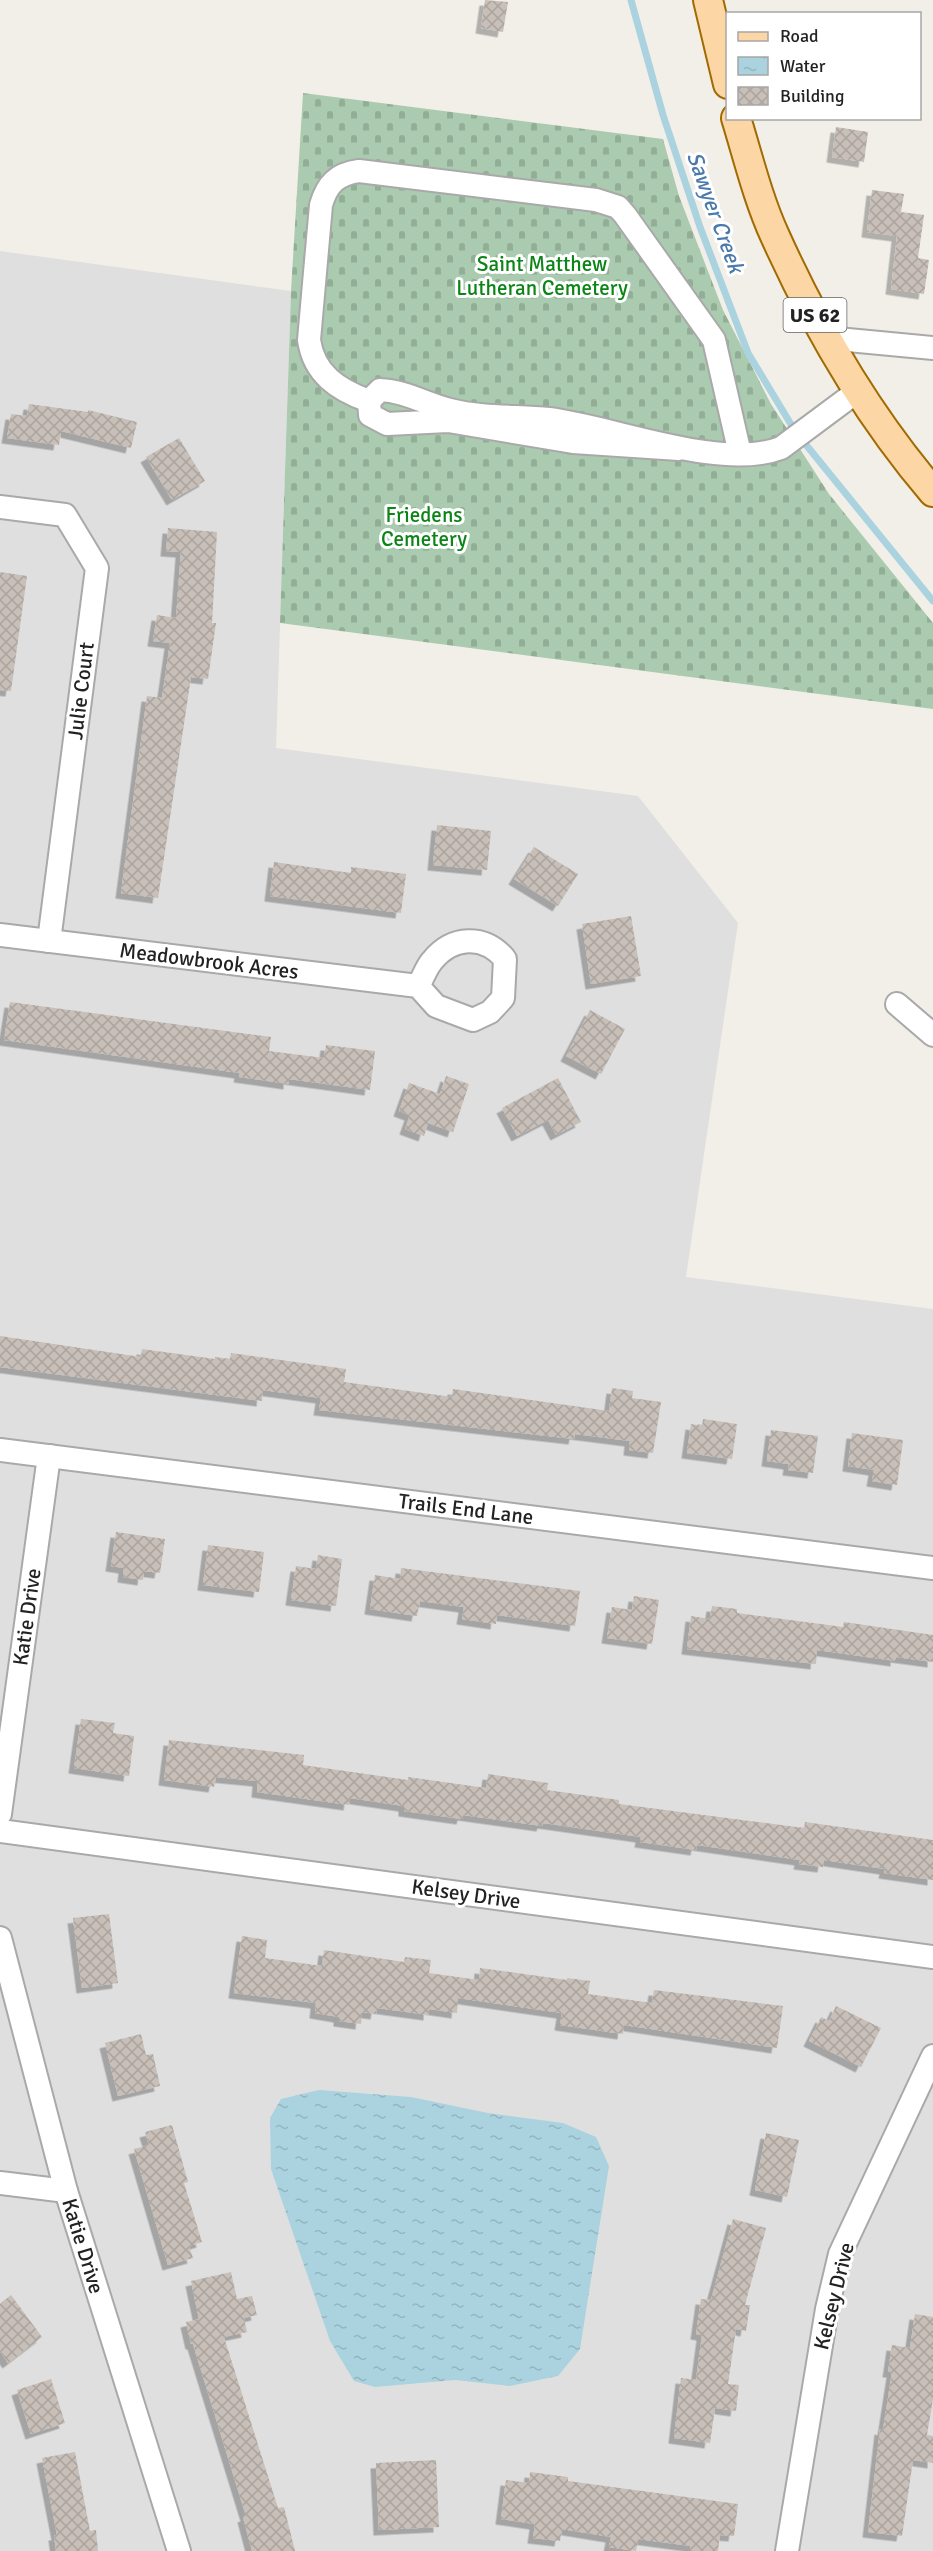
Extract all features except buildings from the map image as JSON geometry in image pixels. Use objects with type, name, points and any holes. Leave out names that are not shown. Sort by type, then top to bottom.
[{"type":"main road","points":[[708,0],[726,76]]},
{"type":"main road","name":"US 62","points":[[737,120],[774,234],[827,338],[902,455],[933,492]]},
{"type":"street","points":[[369,401],[329,381],[311,354],[309,340],[321,205],[325,192],[333,181],[344,173],[359,171],[596,200],[618,207],[626,215],[707,327],[718,351],[725,396],[740,454]]},
{"type":"street","points":[[827,338],[933,348]]},
{"type":"street","points":[[679,448],[577,424],[450,410],[394,390],[380,390],[369,401],[370,415],[387,424],[448,421],[573,442],[740,454],[767,453],[781,448],[859,390]]},
{"type":"street","name":"Julie Court","points":[[0,507],[65,515],[97,568],[49,941]]},
{"type":"street","name":"Meadowbrook Acres","points":[[0,935],[418,986]]},
{"type":"street","points":[[897,1004],[933,1035]]},
{"type":"street","name":"Trails End Lane","points":[[0,1450],[933,1568]]},
{"type":"street","name":"Katie Drive","points":[[0,1814],[50,1456]]},
{"type":"street","name":"Kelsey Drive","points":[[0,1831],[933,1957]]},
{"type":"street","name":"Katie Drive","points":[[0,1938],[66,2191],[179,2551]]},
{"type":"street","name":"Kelsey Drive","points":[[787,2551],[826,2309],[840,2254],[933,2056]]},
{"type":"street","points":[[0,2183],[66,2191]]},
{"type":"shaded area","points":[[0,251],[291,291],[276,748],[638,796],[738,923],[686,1277],[933,1309],[933,2551],[0,2551]]},
{"type":"green space","points":[[303,93],[663,139],[679,196],[723,310],[771,404],[829,494],[933,623],[933,709],[280,623],[291,291]]},
{"type":"water","points":[[319,2090],[411,2097],[488,2113],[563,2123],[596,2137],[609,2166],[580,2349],[558,2376],[510,2386],[455,2380],[375,2387],[354,2381],[330,2341],[271,2169],[270,2118],[281,2099]]},
{"type":"waterway","name":"Sawyer Creek","points":[[631,0],[663,115],[700,227],[748,353],[792,426]]},
{"type":"waterway","name":"Sawyer Creek","points":[[807,446],[933,601]]},
{"type":"park label","name":"Saint Matthew Lutheran Cemetery","points":[[542,276]]},
{"type":"park label","name":"Friedens Cemetery","points":[[424,527]]}]
